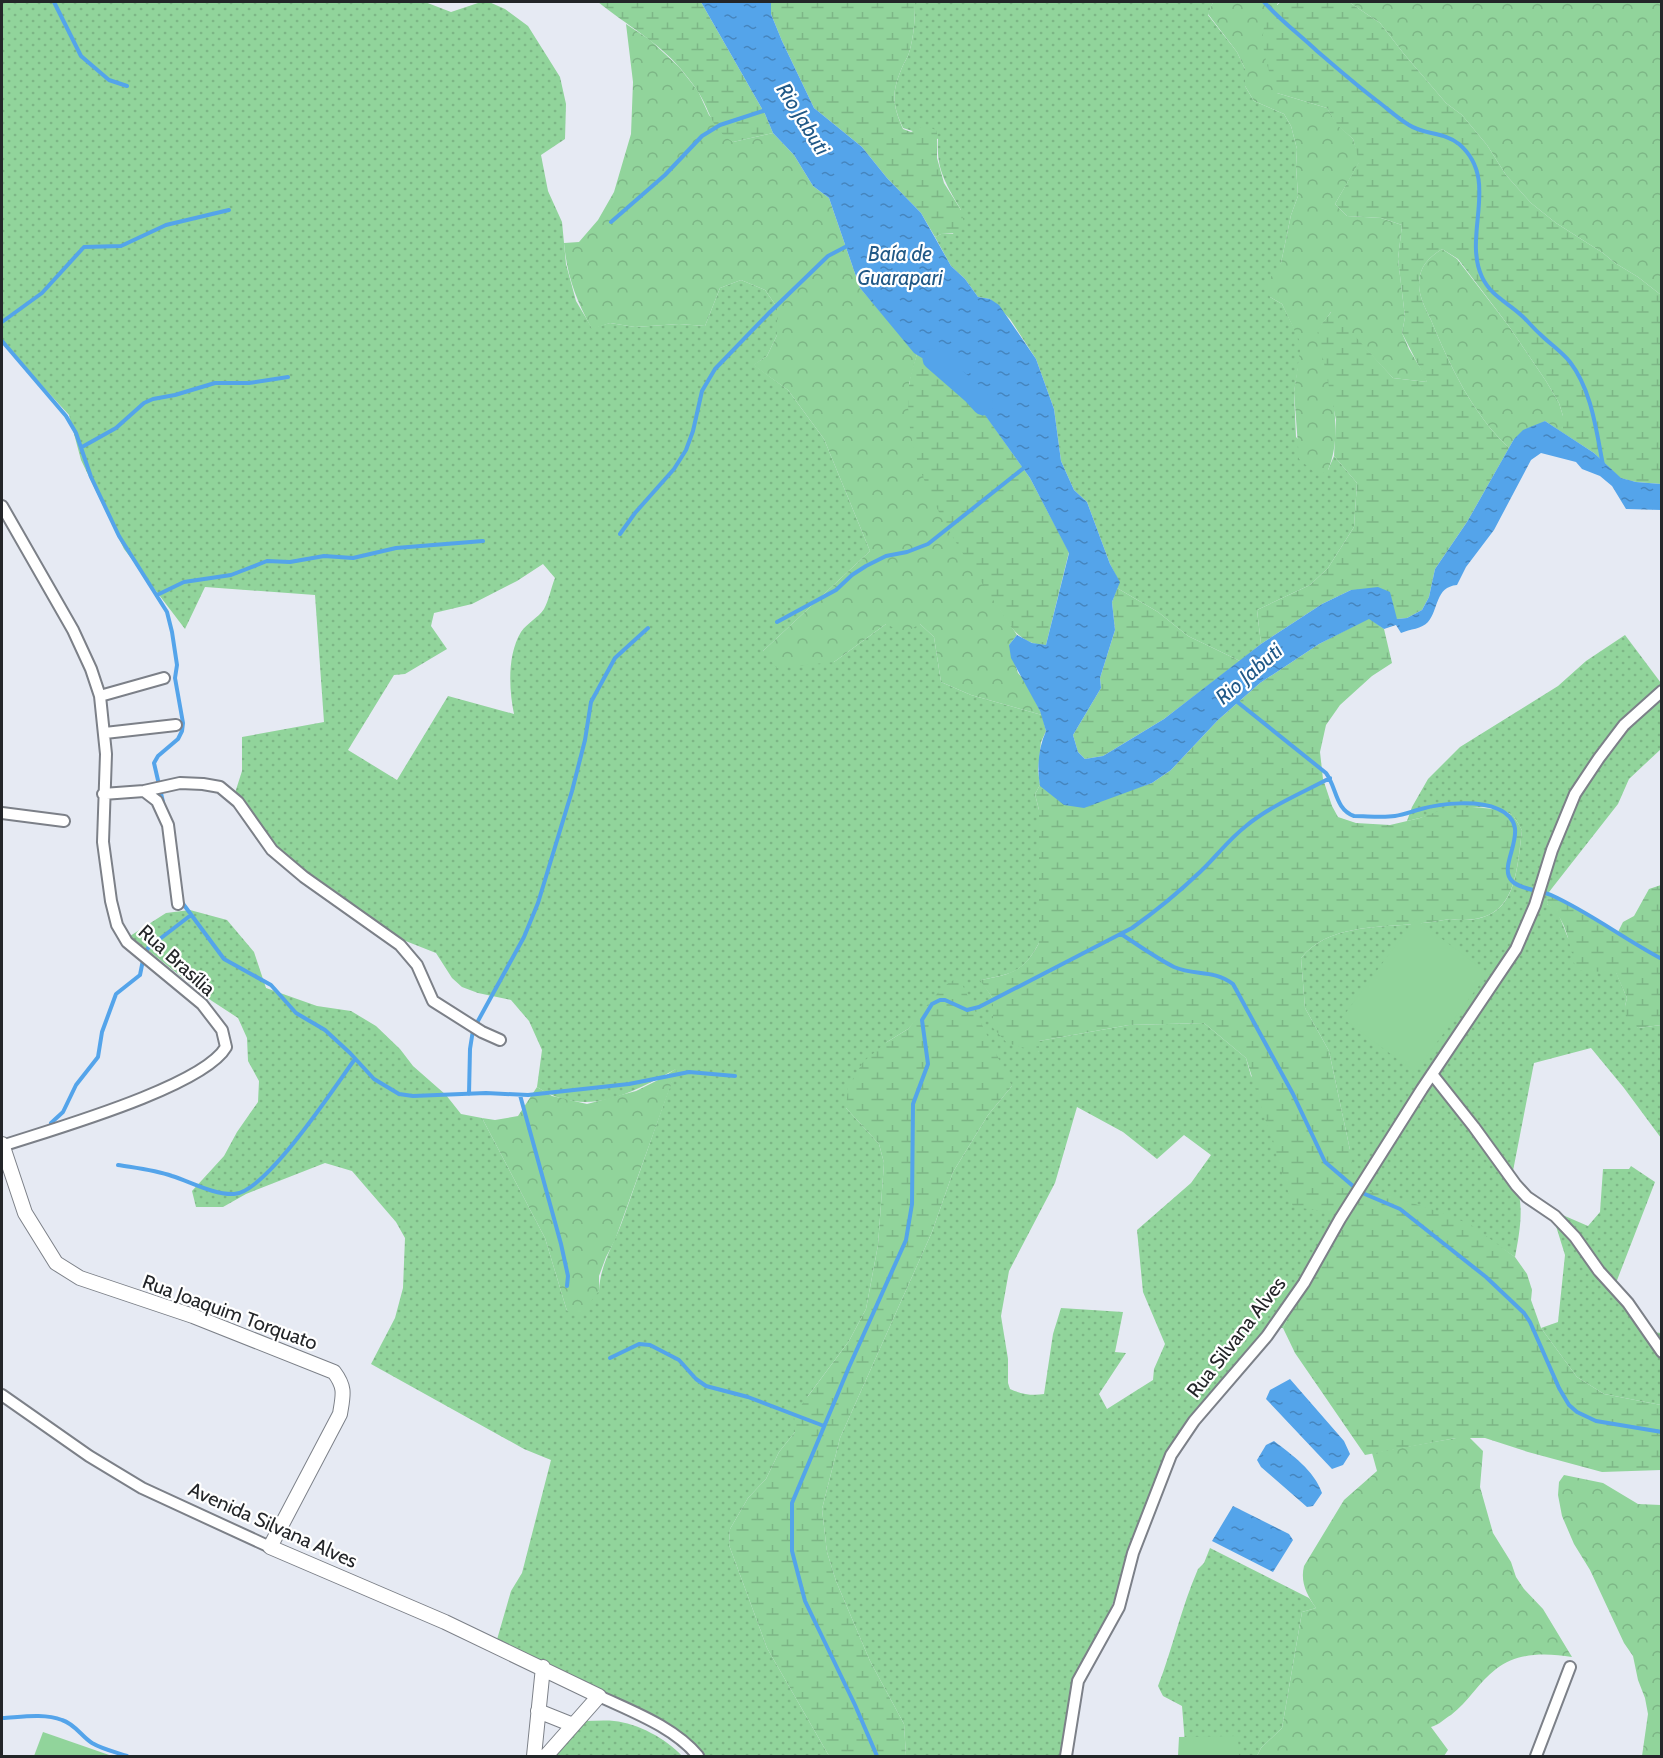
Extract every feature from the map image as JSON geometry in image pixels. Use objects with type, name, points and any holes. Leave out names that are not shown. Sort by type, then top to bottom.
[{"type":"street","name":"Rua Brasília","points":[[2,506],[73,630],[91,669],[100,696],[106,754],[103,842],[111,902],[117,925],[127,942],[202,1004],[222,1030],[226,1047],[220,1057],[178,1082],[123,1106],[2,1145]]},
{"type":"street","points":[[100,696],[164,678]]},
{"type":"street","name":"Rua Silvana Alves","points":[[1066,1756],[1078,1680],[1119,1607],[1134,1553],[1171,1455],[1194,1421],[1267,1336],[1287,1309],[1340,1219],[1432,1074],[1507,965],[1535,905],[1561,826],[1575,794],[1624,725],[1662,691]]},
{"type":"street","points":[[105,733],[176,725]]},
{"type":"street","points":[[104,794],[144,791],[180,783],[220,787],[238,802],[272,850],[303,877],[400,945],[417,965],[433,1000],[454,1016],[500,1040]]},
{"type":"street","points":[[144,791],[157,801],[168,825],[178,904]]},
{"type":"street","points":[[2,813],[63,821]]},
{"type":"street","points":[[1432,1074],[1474,1126],[1516,1185],[1527,1197],[1556,1216],[1575,1236],[1599,1271],[1628,1303],[1662,1352]]},
{"type":"street","name":"Rua Joaquim Torquato","points":[[2,1145],[26,1213],[56,1263],[80,1278],[193,1316],[281,1349],[334,1372],[341,1382],[344,1394],[339,1414],[270,1547]]},
{"type":"street","name":"Avenida Silvana Alves","points":[[2,1395],[89,1456],[142,1488],[543,1667]]},
{"type":"street","points":[[534,1756],[543,1667],[658,1725],[681,1740],[698,1756]]},
{"type":"street","points":[[1536,1756],[1570,1667]]},
{"type":"street","points":[[546,1756],[599,1696]]},
{"type":"street","points":[[538,1711],[573,1725]]},
{"type":"green space","points":[[2,2],[425,2],[451,12],[481,2],[489,2],[505,9],[528,26],[560,77],[566,104],[565,139],[541,155],[548,191],[562,222],[566,264],[576,301],[592,328],[610,323],[635,327],[679,324],[705,326],[720,288],[741,280],[765,290],[777,307],[777,335],[767,356],[754,365],[788,390],[824,439],[870,551],[763,651],[834,662],[886,624],[920,624],[934,637],[941,682],[971,695],[1042,715],[1046,731],[1041,742],[1038,770],[1040,785],[1035,794],[1039,810],[1039,943],[1027,961],[1015,970],[1001,976],[981,980],[993,999],[994,1007],[1039,1052],[1039,1041],[1129,1025],[1204,1023],[1246,1058],[1251,1076],[1350,1150],[1329,1051],[1305,1008],[1301,958],[1325,939],[1353,930],[1450,919],[1472,920],[1488,916],[1500,908],[1514,882],[1517,866],[1522,830],[1513,816],[1501,810],[1475,807],[1407,821],[1412,807],[1428,779],[1460,747],[1558,686],[1586,661],[1625,635],[1661,683],[1661,749],[1629,779],[1618,804],[1549,892],[1547,904],[1557,910],[1568,938],[1616,972],[1627,998],[1625,1006],[1638,1028],[1661,1025],[1661,1138],[1591,1048],[1534,1063],[1512,1176],[1520,1205],[1520,1226],[1515,1257],[1494,1243],[1296,1302],[1283,1328],[1277,1328],[1192,1420],[1159,1482],[1096,1647],[1074,1687],[1066,1756],[906,1756],[904,1724],[870,1661],[836,1581],[827,1552],[822,1509],[840,1438],[932,1232],[953,1172],[988,1115],[1012,1086],[920,1016],[908,1029],[887,1042],[846,1108],[879,1144],[884,1163],[878,1245],[866,1309],[849,1341],[808,1396],[795,1432],[779,1452],[766,1479],[748,1498],[730,1529],[729,1545],[767,1648],[829,1756],[703,1756],[685,1737],[496,1643],[511,1591],[522,1573],[551,1460],[524,1449],[371,1364],[395,1318],[403,1288],[405,1238],[396,1222],[352,1171],[325,1163],[246,1194],[223,1207],[196,1207],[192,1191],[224,1156],[258,1102],[259,1081],[248,1061],[247,1038],[238,1018],[212,1001],[130,936],[166,913],[190,910],[227,920],[254,952],[266,988],[317,1006],[351,1011],[376,1026],[400,1049],[413,1066],[446,1095],[461,1114],[482,1118],[545,1238],[567,1311],[599,1291],[604,1264],[622,1222],[676,1069],[625,1094],[591,1102],[573,1101],[555,1096],[537,1087],[542,1050],[529,1021],[511,1000],[462,987],[452,978],[436,953],[398,938],[294,866],[273,842],[258,835],[241,817],[234,806],[234,796],[242,771],[242,737],[324,722],[315,595],[205,587],[185,629],[124,549],[81,460],[69,415],[2,342]],"holes":[[[543,564],[555,578],[544,609],[526,626],[516,641],[511,662],[510,684],[514,714],[448,696],[397,780],[348,750],[394,675],[405,674],[447,649],[431,626],[434,613],[472,604],[517,581]],[[1077,1107],[1123,1132],[1157,1159],[1184,1135],[1211,1155],[1191,1183],[1137,1230],[1143,1292],[1165,1344],[1154,1369],[1153,1380],[1107,1409],[1099,1394],[1126,1353],[1115,1352],[1123,1312],[1061,1308],[1053,1334],[1044,1394],[1035,1395],[1010,1389],[1001,1316],[1009,1271],[1055,1183]]]},
{"type":"green space","points":[[598,2],[701,2],[765,114],[773,133],[733,142],[719,130],[697,90],[671,59],[652,41]]},
{"type":"green space","points":[[771,2],[915,2],[912,40],[896,86],[895,107],[903,129],[911,132],[926,125],[937,131],[937,158],[944,183],[961,210],[964,223],[959,233],[941,234],[935,237],[921,213],[887,178],[862,147],[814,108],[771,14]]},
{"type":"green space","points":[[915,2],[1213,2],[1208,15],[1237,52],[1245,69],[1245,86],[1254,101],[1284,114],[1291,126],[1297,149],[1298,196],[1270,297],[1282,304],[1302,344],[1294,392],[1296,437],[1328,470],[1334,456],[1357,483],[1354,527],[1328,568],[1310,585],[1257,610],[1261,644],[1240,661],[1188,636],[1158,612],[1117,588],[1119,582],[1087,502],[1074,490],[1061,461],[1054,409],[1036,359],[1010,319],[990,299],[978,297],[965,279],[951,266],[935,237],[941,234],[953,234],[961,210],[940,168],[938,139],[903,128],[894,100],[898,78],[912,40]]},
{"type":"green space","points":[[1213,2],[1281,2],[1277,4],[1277,93],[1327,108],[1338,125],[1353,139],[1360,161],[1335,204],[1347,216],[1381,218],[1402,225],[1398,259],[1405,317],[1402,333],[1427,382],[1393,378],[1331,312],[1318,330],[1330,383],[1335,419],[1333,453],[1328,470],[1321,474],[1313,471],[1299,459],[1294,392],[1301,344],[1282,304],[1270,297],[1265,285],[1281,263],[1291,215],[1298,196],[1297,149],[1291,126],[1284,114],[1254,101],[1245,86],[1245,69],[1237,52],[1208,14]]},
{"type":"green space","points":[[1281,2],[1349,2],[1380,23],[1446,103],[1462,115],[1487,145],[1506,175],[1531,203],[1556,223],[1638,277],[1661,295],[1661,484],[1620,478],[1594,453],[1563,433],[1563,416],[1559,403],[1546,381],[1508,325],[1458,259],[1442,249],[1432,256],[1423,268],[1419,279],[1421,298],[1463,388],[1484,420],[1509,448],[1467,522],[1435,569],[1429,597],[1422,610],[1407,618],[1397,619],[1351,590],[1322,604],[1261,644],[1257,610],[1310,585],[1328,568],[1354,527],[1357,483],[1334,456],[1336,420],[1317,330],[1332,311],[1393,378],[1427,382],[1402,333],[1405,317],[1398,259],[1402,225],[1381,218],[1347,216],[1335,204],[1359,162],[1353,139],[1337,125],[1327,108],[1277,93],[1265,57],[1263,33],[1271,11]]},
{"type":"green space","points":[[1349,2],[1661,2],[1661,295],[1603,253],[1556,223],[1531,203],[1506,175],[1487,145],[1462,115],[1446,103],[1380,23]]},
{"type":"green space","points":[[626,24],[650,40],[679,67],[698,91],[709,115],[733,142],[773,133],[794,155],[813,186],[829,198],[860,288],[917,354],[909,384],[944,520],[1017,635],[1009,645],[1018,673],[1026,682],[1042,715],[971,695],[941,682],[934,637],[920,624],[904,633],[886,624],[834,662],[777,668],[763,651],[870,551],[824,439],[788,390],[753,365],[767,356],[777,335],[777,307],[765,290],[741,280],[720,288],[705,326],[679,324],[635,327],[610,323],[592,329],[581,308],[570,277],[564,243],[579,242],[598,220],[614,192],[631,134],[633,82]]},
{"type":"green space","points":[[1442,249],[1457,259],[1508,325],[1546,381],[1559,403],[1563,416],[1563,433],[1545,421],[1514,439],[1509,448],[1473,404],[1446,354],[1420,294],[1419,279],[1423,268],[1432,256]]},
{"type":"green space","points":[[917,354],[962,382],[1030,478],[1069,552],[1046,645],[1035,644],[1025,639],[1009,624],[955,541],[925,482],[915,450],[909,419],[910,382]]},
{"type":"green space","points":[[1117,588],[1158,612],[1188,636],[1240,661],[1164,719],[1103,756],[1085,759],[1078,752],[1073,735],[1101,688],[1100,678],[1115,630],[1112,602]]},
{"type":"green space","points":[[1369,618],[1384,629],[1392,663],[1372,676],[1340,705],[1326,725],[1320,752],[1323,779],[1338,817],[1356,823],[1390,825],[1439,811],[1471,807],[1495,809],[1513,815],[1522,830],[1514,882],[1500,907],[1488,915],[1472,919],[1450,919],[1353,930],[1325,939],[1301,958],[1305,1008],[1329,1051],[1350,1150],[1353,1177],[1348,1197],[1332,1212],[1293,1207],[1246,1058],[1204,1023],[1129,1025],[1039,1041],[1039,1052],[1007,1043],[993,1028],[993,999],[980,980],[1016,970],[1028,960],[1039,943],[1039,810],[1035,794],[1040,785],[1118,794],[1152,783],[1171,770],[1218,720],[1260,683],[1319,644]]},
{"type":"green space","points":[[1661,885],[1661,1025],[1638,1028],[1626,1018],[1627,998],[1616,973],[1576,970],[1563,925],[1554,910],[1547,904],[1548,892],[1618,932],[1623,922],[1634,916],[1649,889]]},
{"type":"green space","points":[[1415,919],[1488,973],[1415,1072],[1342,1018]]},
{"type":"green space","points":[[957,978],[1012,1086],[988,1115],[953,1172],[932,1232],[840,1438],[822,1509],[827,1552],[836,1581],[870,1661],[904,1724],[906,1756],[829,1756],[767,1648],[729,1545],[730,1529],[748,1498],[766,1479],[779,1452],[795,1432],[794,1415],[849,1341],[866,1309],[878,1245],[884,1163],[879,1144],[846,1108],[848,1087],[863,1062],[887,1042],[908,1029],[933,998]]},
{"type":"green space","points":[[677,1068],[615,1240],[599,1276],[599,1291],[580,1315],[567,1311],[545,1238],[482,1118],[495,1120],[518,1116],[537,1087],[552,1096],[587,1104],[636,1091]]},
{"type":"green space","points":[[1631,1166],[1655,1182],[1614,1288],[1643,1331],[1661,1333],[1661,1405],[1604,1394],[1577,1377],[1541,1328],[1558,1322],[1565,1255],[1551,1210],[1588,1226],[1600,1212],[1603,1169],[1629,1169]]},
{"type":"green space","points":[[1376,1191],[1471,1225],[1515,1257],[1527,1274],[1532,1290],[1531,1300],[1541,1328],[1577,1377],[1604,1394],[1661,1405],[1661,1470],[1602,1472],[1485,1438],[1456,1438],[1365,1455],[1295,1353],[1283,1328],[1296,1302],[1365,1194]]},
{"type":"green space","points":[[1456,1438],[1470,1438],[1483,1451],[1480,1487],[1493,1533],[1511,1562],[1516,1577],[1543,1609],[1572,1657],[1532,1655],[1514,1659],[1496,1669],[1457,1710],[1431,1727],[1448,1750],[1444,1756],[1257,1756],[1261,1748],[1282,1728],[1302,1612],[1316,1608],[1305,1588],[1304,1566],[1344,1500],[1377,1471],[1372,1453]]},
{"type":"green space","points":[[1564,1475],[1603,1483],[1638,1504],[1661,1505],[1661,1756],[1642,1756],[1648,1714],[1645,1698],[1633,1656],[1624,1643],[1562,1516],[1558,1495],[1559,1482]]},
{"type":"green space","points":[[1210,1548],[1309,1598],[1316,1608],[1302,1612],[1282,1728],[1261,1748],[1257,1756],[1186,1756],[1182,1706],[1163,1696],[1158,1686],[1192,1584]]},
{"type":"green space","points":[[585,1721],[623,1722],[642,1728],[660,1738],[682,1756],[556,1756],[565,1733]]},
{"type":"green space","points":[[43,1732],[112,1756],[34,1756]]},
{"type":"green space","points":[[1238,1736],[1239,1756],[1178,1756],[1179,1737]]},
{"type":"water","name":"Baía de Guarapari","points":[[701,2],[771,2],[771,14],[814,108],[862,147],[887,178],[921,213],[951,266],[965,279],[978,297],[990,299],[999,305],[1036,359],[1054,409],[1061,461],[1074,490],[1087,502],[1110,564],[1120,582],[1112,602],[1115,630],[1100,678],[1101,688],[1073,735],[1078,752],[1085,759],[1103,756],[1164,719],[1261,644],[1322,604],[1351,590],[1378,587],[1390,592],[1397,619],[1407,618],[1422,610],[1429,597],[1435,569],[1467,522],[1514,439],[1523,430],[1545,421],[1594,453],[1621,478],[1661,484],[1661,510],[1626,509],[1612,486],[1600,476],[1582,469],[1576,462],[1541,453],[1531,460],[1494,530],[1466,567],[1457,585],[1441,594],[1428,622],[1419,628],[1401,633],[1396,625],[1384,629],[1369,619],[1319,644],[1260,683],[1218,720],[1171,770],[1152,783],[1084,808],[1064,805],[1040,786],[1039,758],[1046,731],[1040,711],[1011,658],[1009,645],[1017,635],[1032,643],[1046,645],[1069,553],[1030,478],[962,383],[914,353],[860,288],[829,198],[813,186],[794,155],[773,133],[765,114]]},
{"type":"water","points":[[1290,1379],[1344,1441],[1350,1454],[1343,1465],[1332,1469],[1266,1399],[1270,1390]]},
{"type":"water","points":[[1274,1441],[1314,1477],[1322,1493],[1313,1506],[1307,1507],[1261,1467],[1257,1460],[1266,1445]]},
{"type":"water","points":[[1233,1506],[1289,1534],[1293,1540],[1273,1572],[1212,1541]]},
{"type":"waterway","points":[[54,2],[81,56],[109,80],[127,86]]},
{"type":"waterway","points":[[1264,2],[1317,51],[1400,119],[1415,128],[1453,140],[1471,158],[1478,174],[1479,208],[1476,243],[1477,260],[1482,277],[1495,294],[1521,315],[1570,362],[1588,398],[1603,465]]},
{"type":"waterway","points":[[611,222],[665,175],[702,136],[720,125],[766,110]]},
{"type":"waterway","points":[[2,322],[42,293],[84,247],[121,246],[166,225],[229,210]]},
{"type":"waterway","points":[[620,534],[635,513],[674,469],[686,450],[702,391],[715,369],[828,256],[849,245]]},
{"type":"waterway","points":[[2,341],[66,416],[76,433],[91,477],[119,536],[167,612],[177,665],[175,678],[183,723],[178,739],[158,756],[154,763],[163,802]]},
{"type":"waterway","name":"Rio Jabuti","points":[[933,359],[983,405]]},
{"type":"waterway","points":[[82,447],[116,428],[144,403],[153,399],[215,383],[249,383],[288,377]]},
{"type":"waterway","points":[[777,622],[836,590],[866,566],[886,556],[907,552],[928,544],[1025,467]]},
{"type":"waterway","points":[[157,595],[184,582],[231,575],[267,561],[290,562],[324,556],[353,558],[396,548],[483,541]]},
{"type":"waterway","points":[[469,1094],[470,1049],[473,1030],[524,937],[538,903],[572,791],[585,740],[591,702],[615,658],[648,628]]},
{"type":"waterway","points":[[1235,700],[1326,773],[1343,808],[1354,816],[1395,816],[1430,807],[1460,803],[1480,804],[1498,809],[1509,816],[1514,825],[1515,835],[1508,865],[1508,874],[1512,881],[1565,902],[1662,959]]},
{"type":"waterway","points":[[877,1756],[805,1601],[792,1551],[792,1503],[906,1240],[912,1204],[913,1104],[928,1064],[922,1020],[932,1004],[940,1000],[967,1010],[979,1007],[1132,928],[1184,887],[1233,837],[1255,819],[1330,778]]},
{"type":"waterway","points":[[181,901],[224,959],[271,985],[296,1013],[325,1030],[374,1079],[399,1094],[413,1096],[486,1093],[528,1095],[629,1084],[689,1072],[735,1076]]},
{"type":"waterway","points":[[51,1123],[63,1112],[76,1085],[98,1057],[102,1032],[116,994],[140,975],[144,955],[148,948],[191,915]]},
{"type":"waterway","points":[[1121,934],[1174,967],[1218,976],[1233,984],[1293,1094],[1325,1162],[1360,1192],[1400,1209],[1486,1277],[1524,1313],[1569,1405],[1577,1412],[1596,1421],[1662,1432]]},
{"type":"waterway","points":[[118,1165],[166,1174],[226,1194],[248,1189],[281,1158],[355,1059]]},
{"type":"waterway","points":[[520,1095],[561,1244],[568,1276],[567,1286]]},
{"type":"waterway","points":[[610,1358],[639,1344],[650,1345],[679,1360],[696,1379],[706,1386],[748,1397],[824,1426]]},
{"type":"waterway","points":[[2,1718],[32,1716],[55,1718],[71,1724],[96,1745],[127,1756]]}]
